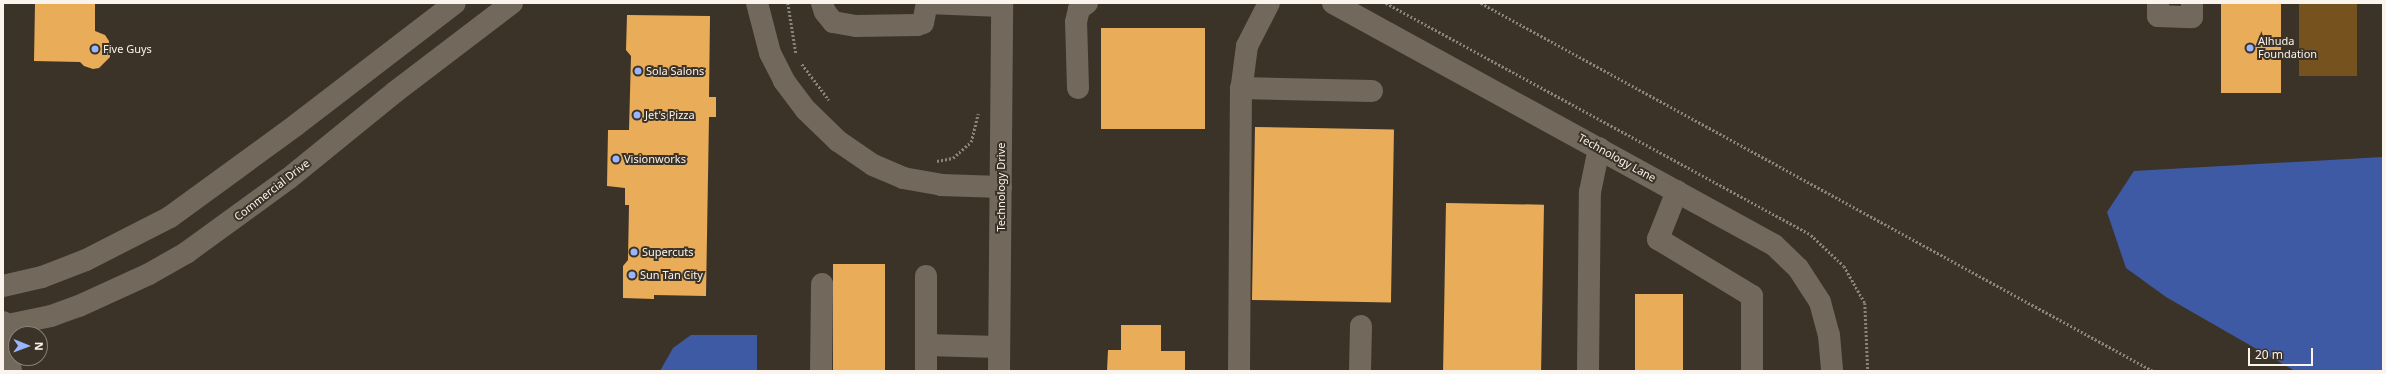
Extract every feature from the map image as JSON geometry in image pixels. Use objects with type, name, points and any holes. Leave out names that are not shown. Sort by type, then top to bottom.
[{"type":"street","points":[[3,286],[42,277],[86,260],[170,217],[296,125],[455,3]]},
{"type":"street","name":"Commercial Drive","points":[[3,325],[51,316],[79,306],[149,274],[186,254],[288,179],[395,92],[512,3]]},
{"type":"street","points":[[757,3],[770,53],[784,81],[806,110],[838,141],[873,165],[903,178],[947,186],[1001,187]]},
{"type":"street","points":[[822,3],[825,12],[833,22],[856,26],[917,26],[923,23],[927,3],[1002,5]]},
{"type":"street","points":[[1078,88],[1076,22],[1079,9],[1087,3]]},
{"type":"street","points":[[1239,371],[1241,88],[1247,46],[1269,3]]},
{"type":"street","name":"Technology Lane","points":[[1333,3],[1764,239],[1798,268],[1814,292],[1826,320],[1832,371]]},
{"type":"street","points":[[2158,3],[2158,16],[2192,17],[2192,3]]},
{"type":"street","name":"Technology Drive","points":[[999,371],[1002,5]]},
{"type":"street","points":[[1241,88],[1372,91]]},
{"type":"street","points":[[1588,371],[1590,192],[1599,148]]},
{"type":"street","points":[[1677,191],[1658,239],[1752,296],[1752,371]]},
{"type":"street","points":[[926,276],[926,371]]},
{"type":"street","points":[[821,371],[822,284]]},
{"type":"street","points":[[3,325],[11,371]]},
{"type":"street","points":[[1360,371],[1361,326]]},
{"type":"street","points":[[926,345],[999,347]]},
{"type":"path","points":[[788,3],[796,58],[833,105]]},
{"type":"path","points":[[1481,3],[2153,371]]},
{"type":"path","points":[[929,162],[953,158],[970,142],[979,112]]},
{"type":"shaded area","points":[[2299,3],[2357,3],[2357,76],[2299,76]]},
{"type":"water","points":[[2383,157],[2383,371],[2295,371],[2166,297],[2126,268],[2107,212],[2134,171]]},
{"type":"water","points":[[691,335],[757,335],[757,371],[660,371],[673,348]]},
{"type":"building","points":[[35,3],[95,3],[95,31],[105,35],[109,41],[110,57],[99,68],[93,69],[84,66],[80,62],[34,61]]},
{"type":"building","name":"Alhuda Foundation","points":[[2221,3],[2281,3],[2281,93],[2221,93]]},
{"type":"building","points":[[627,15],[710,16],[709,97],[716,97],[716,117],[709,117],[706,296],[654,295],[654,299],[623,298],[623,266],[628,260],[629,205],[625,205],[625,188],[607,186],[608,130],[629,130],[631,56],[626,50]]},
{"type":"building","points":[[1101,28],[1205,28],[1205,129],[1101,129]]},
{"type":"building","points":[[1255,127],[1394,129],[1391,302],[1252,300]]},
{"type":"building","points":[[1446,203],[1544,205],[1541,371],[1443,371]]},
{"type":"building","points":[[833,264],[885,264],[885,371],[833,371]]},
{"type":"building","points":[[1635,294],[1683,294],[1683,371],[1635,371]]},
{"type":"building","points":[[1121,325],[1161,325],[1161,351],[1185,351],[1185,371],[1107,371],[1108,350],[1121,350]]},
{"type":"place","name":"Alhuda Foundation","points":[[2250,48]]},
{"type":"place","name":"Five Guys","points":[[95,49]]},
{"type":"place","name":"Sola Salons","points":[[638,71]]},
{"type":"place","name":"Jet's Pizza","points":[[637,115]]},
{"type":"place","name":"Visionworks","points":[[616,159]]},
{"type":"place","name":"Supercuts","points":[[634,252]]},
{"type":"place","name":"Sun Tan City","points":[[632,275]]}]
